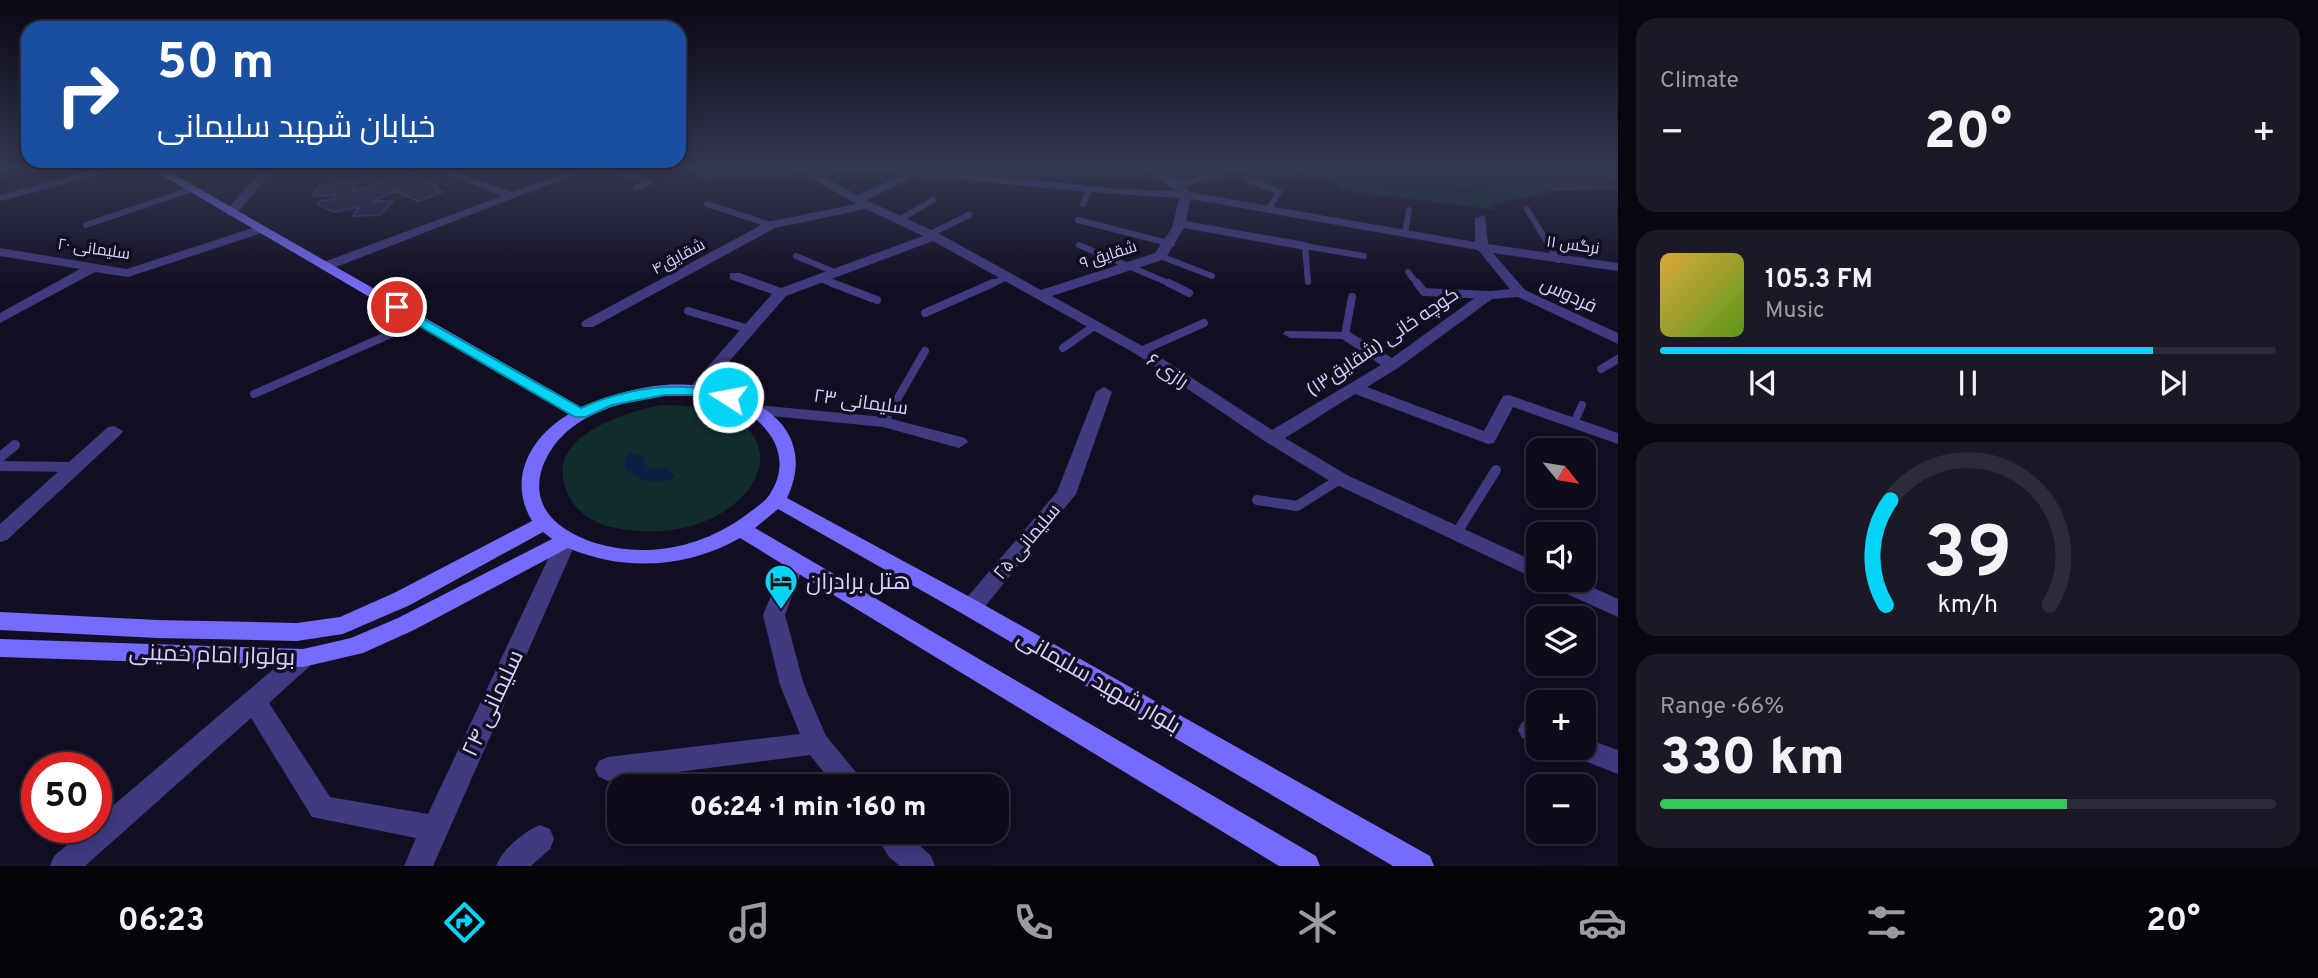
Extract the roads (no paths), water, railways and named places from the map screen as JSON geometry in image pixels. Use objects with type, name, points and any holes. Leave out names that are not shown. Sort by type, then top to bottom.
[{"type":"main road","points":[[223,207],[581,414]]},
{"type":"main road","points":[[665,390],[695,391],[728,397],[757,410],[774,424],[785,440],[789,459],[787,480],[776,500],[742,530],[697,549],[672,555],[634,557],[597,552],[567,540],[544,523],[531,500],[529,476],[538,453],[556,431],[581,414],[607,402],[665,390]]},
{"type":"main road","name":"بلوار شهید سلیمانی","points":[[776,500],[971,608],[1420,866]]},
{"type":"main road","name":"بولوار امام خمینی","points":[[0,621],[158,629],[297,632],[343,625],[402,600],[544,523]]},
{"type":"main road","points":[[742,530],[1306,866]]},
{"type":"main road","name":"بولوار امام خمینی","points":[[0,648],[303,658],[355,646],[406,624],[567,540]]},
{"type":"street","points":[[231,212],[235,207]]},
{"type":"street","points":[[326,266],[483,207]]},
{"type":"street","name":"شقایق۴","points":[[588,324],[771,225],[841,207]]},
{"type":"street","name":"رازی ۶","points":[[873,207],[932,235],[1141,351],[1272,438],[1340,479],[1526,566]]},
{"type":"street","name":"شقایق ۹","points":[[1040,295],[1160,256],[1172,244],[1181,224],[1181,207]]},
{"type":"street","name":"نرگس ۱۱","points":[[1257,207],[1558,260],[1618,267]]},
{"type":"street","points":[[1481,218],[1482,247]]},
{"type":"street","points":[[1181,224],[1305,246]]},
{"type":"street","name":"سلیمانی ۲۰","points":[[0,252],[128,273],[261,229]]},
{"type":"street","points":[[695,391],[781,293],[932,235]]},
{"type":"street","name":"فردوس","points":[[1482,247],[1520,293],[1614,334]]},
{"type":"street","points":[[0,319],[93,267]]},
{"type":"street","points":[[736,276],[781,293]]},
{"type":"street","name":"کوچه خانی (شقایق۱۳)","points":[[1272,438],[1392,365],[1488,296],[1520,293]]},
{"type":"street","points":[[1290,334],[1345,335],[1392,365]]},
{"type":"street","points":[[1354,388],[1488,439],[1509,400],[1618,439]]},
{"type":"street","name":"سلیمانی ۲۵","points":[[971,608],[1066,494],[1104,392]]},
{"type":"street","name":"سلیمانی ۲۳","points":[[757,410],[884,422],[959,442]]},
{"type":"street","points":[[0,535],[72,467],[114,432]]},
{"type":"street","name":"سلیمانی ۲۴","points":[[418,866],[567,540]]},
{"type":"street","points":[[795,562],[774,615],[792,685],[817,743],[841,774]]},
{"type":"street","points":[[1582,592],[1618,609]]},
{"type":"street","points":[[74,863],[303,658]]},
{"type":"street","points":[[254,701],[322,808],[434,828]]},
{"type":"street","points":[[608,769],[817,743]]},
{"type":"street","points":[[1596,754],[1618,762]]},
{"type":"street","points":[[510,866],[540,839]]},
{"type":"street","points":[[897,844],[921,866]]},
{"type":"lane","points":[[86,225],[138,207]]},
{"type":"lane","points":[[718,207],[771,225]]},
{"type":"lane","points":[[899,220],[920,207]]},
{"type":"lane","points":[[1527,209],[1558,260]]},
{"type":"lane","points":[[1405,233],[1409,210]]},
{"type":"lane","points":[[932,235],[969,215]]},
{"type":"lane","points":[[1078,220],[1172,244]]},
{"type":"lane","points":[[1079,245],[1131,265],[1189,293]]},
{"type":"lane","points":[[1308,282],[1305,246],[1364,257]]},
{"type":"lane","points":[[796,256],[836,272]]},
{"type":"lane","points":[[1160,256],[1212,276]]},
{"type":"lane","points":[[1408,272],[1424,292],[1488,296]]},
{"type":"lane","points":[[925,313],[1008,277]]},
{"type":"lane","points":[[820,279],[877,300]]},
{"type":"lane","points":[[1345,335],[1352,297]]},
{"type":"lane","points":[[688,311],[749,329]]},
{"type":"lane","points":[[254,394],[420,321]]},
{"type":"lane","points":[[1141,351],[1204,323]]},
{"type":"lane","points":[[1063,348],[1094,326]]},
{"type":"lane","points":[[884,422],[925,351]]},
{"type":"lane","points":[[1601,369],[1618,359]]},
{"type":"lane","points":[[1574,423],[1582,405]]},
{"type":"lane","points":[[0,457],[15,445]]},
{"type":"lane","points":[[0,466],[72,467]]},
{"type":"lane","points":[[1456,534],[1496,470]]},
{"type":"lane","points":[[1257,500],[1297,506],[1340,479]]},
{"type":"water","points":[[630,452],[644,457],[643,462],[648,466],[645,469],[668,468],[676,478],[655,482],[636,477],[625,468],[625,459]]},
{"type":"place","name":"هتل برادران","points":[[781,611]]}]
